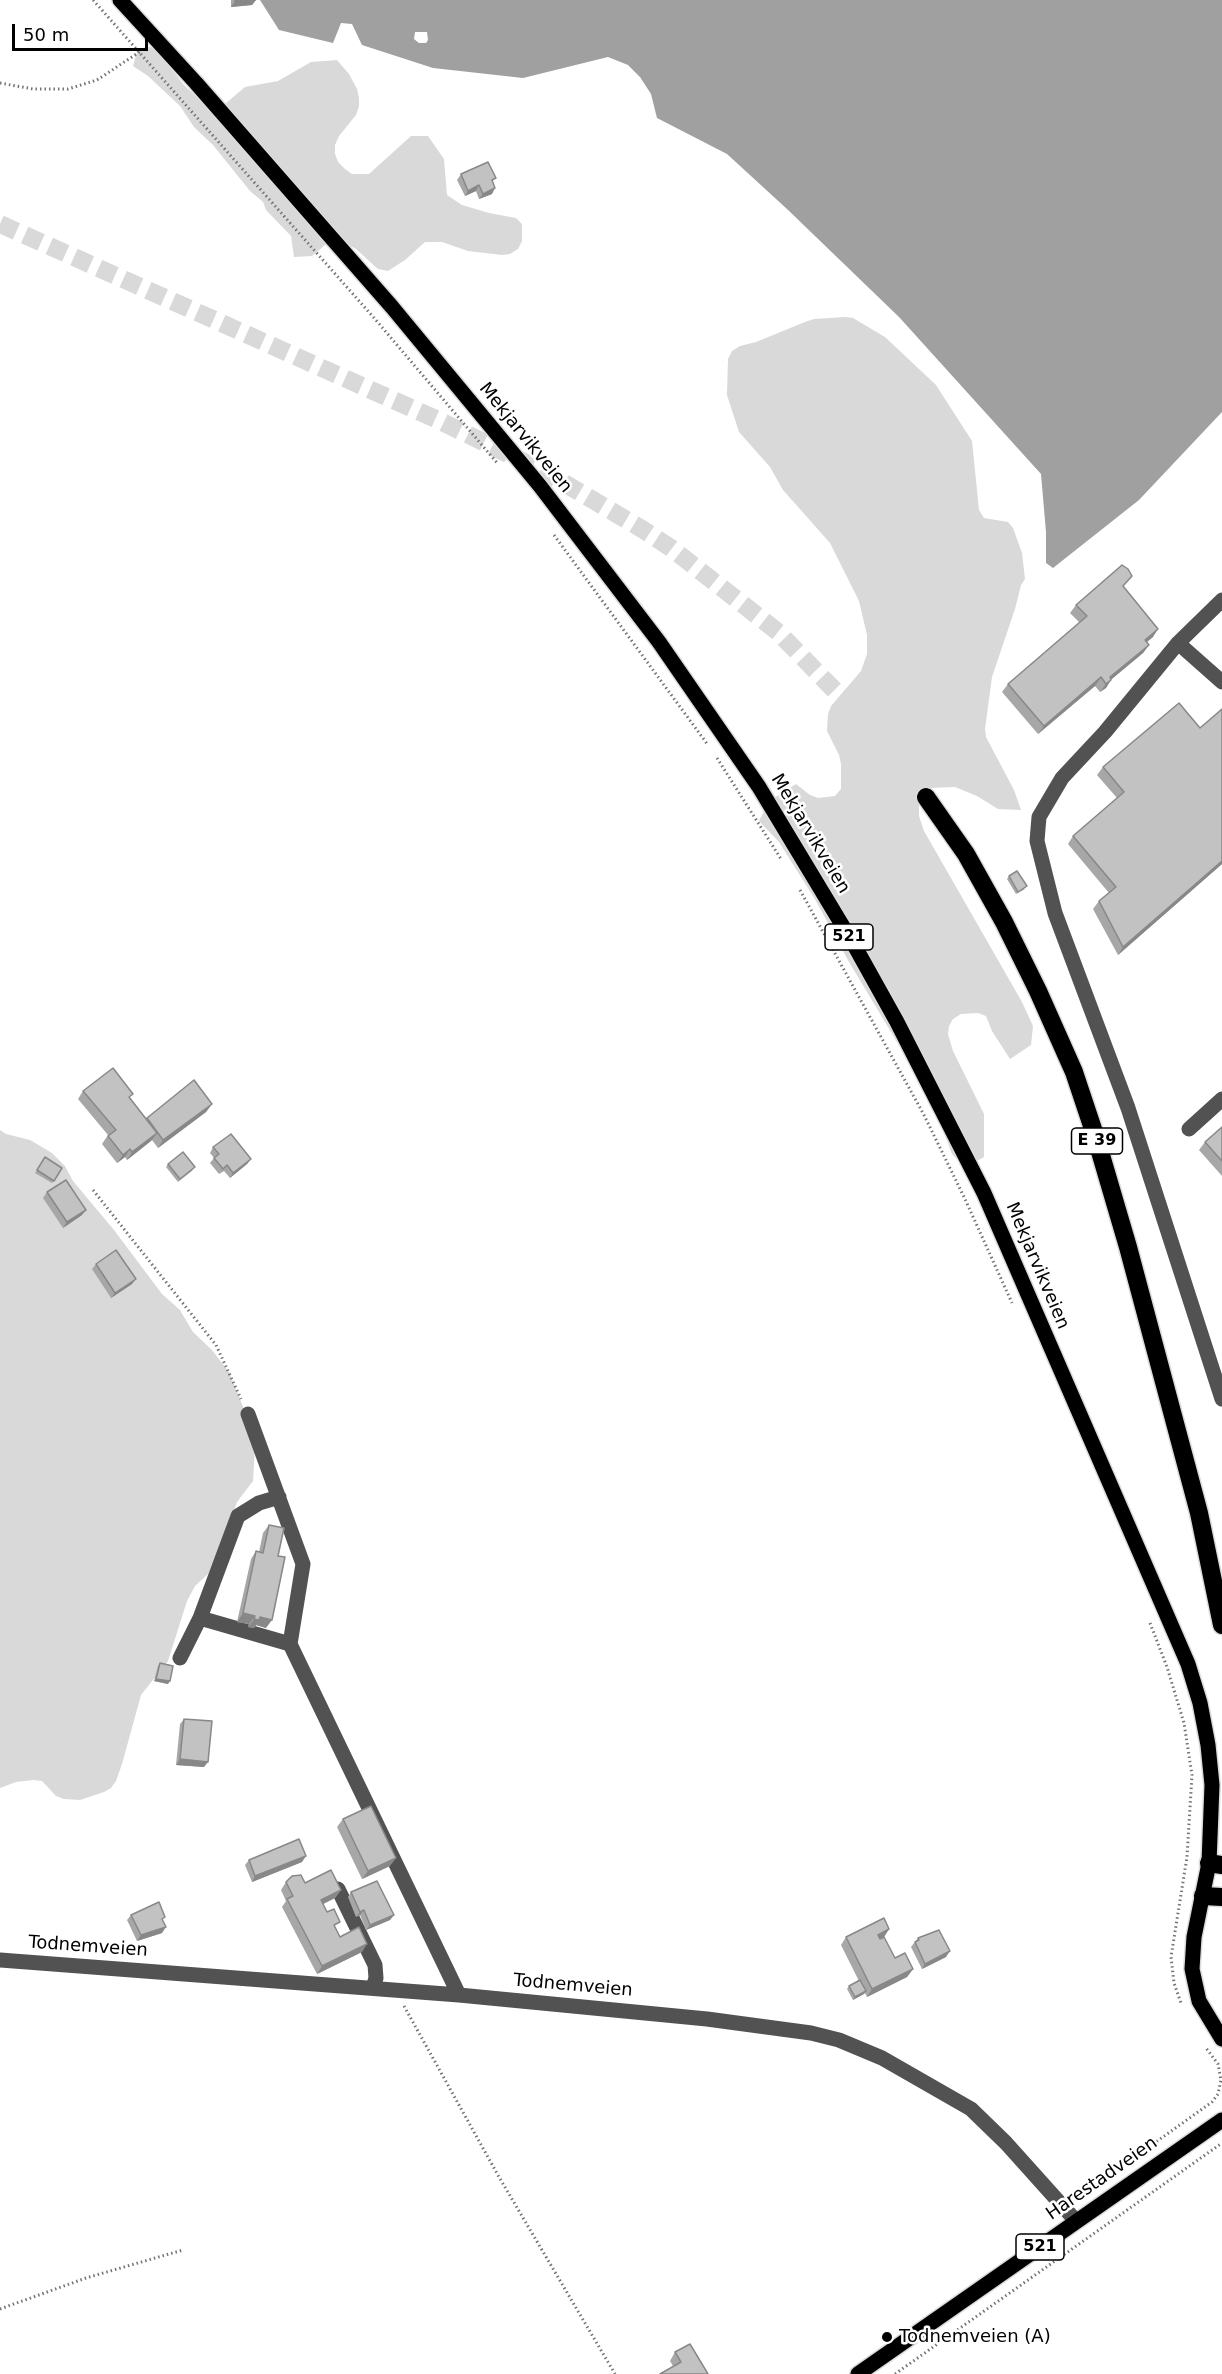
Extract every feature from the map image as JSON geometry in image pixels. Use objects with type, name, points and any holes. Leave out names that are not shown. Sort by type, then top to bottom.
[{"type":"highway","name":"E 39","points":[[926,797],[966,854],[1004,922],[1074,1072],[1112,1192],[1199,1513],[1222,1624]]},
{"type":"highway","name":"E 39","points":[[1199,1513],[1222,1571]]},
{"type":"highway","points":[[1203,1896],[1222,1897]]},
{"type":"main road","name":"Mekjarvikveien","points":[[120,0],[392,307],[561,514],[659,642],[752,777],[853,943],[937,1098],[984,1193],[1188,1664],[1200,1703],[1208,1745],[1212,1785],[1215,1864],[1203,1896],[1194,1936],[1192,1969],[1199,2001],[1222,2039]]},
{"type":"main road","name":"Harestadveien","points":[[858,2374],[1222,2120]]},
{"type":"street","points":[[1222,600],[1178,643],[1077,764],[1062,778],[1039,817],[1037,841],[1054,913],[1128,1108],[1222,1399]]},
{"type":"street","points":[[1178,643],[1222,682]]},
{"type":"street","points":[[1189,1129],[1222,1099]]},
{"type":"street","points":[[248,1414],[303,1564],[290,1644],[459,1995]]},
{"type":"street","points":[[180,1658],[200,1618],[238,1516],[259,1503],[279,1497]]},
{"type":"street","points":[[200,1618],[290,1644]]},
{"type":"street","points":[[338,1889],[375,1965],[376,1978],[373,1988]]},
{"type":"street","name":"Todnemveien","points":[[0,1960],[459,1995],[707,2019],[811,2033],[839,2040],[882,2058],[971,2109],[1076,2221]]},
{"type":"path","points":[[93,0],[375,319],[502,469]]},
{"type":"path","points":[[0,83],[33,89],[68,89],[97,80],[156,39]]},
{"type":"path","points":[[553,533],[710,747]]},
{"type":"path","points":[[716,757],[783,862]]},
{"type":"path","points":[[795,882],[924,1115],[1014,1307]]},
{"type":"path","points":[[93,1190],[216,1345],[248,1414]]},
{"type":"path","points":[[1148,1616],[1167,1667],[1184,1724],[1192,1775],[1187,1857],[1171,1957],[1174,1983],[1183,2008]]},
{"type":"path","points":[[399,1990],[402,2002],[499,2177],[615,2374]]},
{"type":"path","points":[[1064,2207],[1212,2102],[1218,2094],[1221,2080],[1218,2064],[1204,2045]]},
{"type":"path","points":[[896,2374],[1222,2143]]},
{"type":"path","points":[[0,2309],[86,2278],[183,2250]]},
{"type":"shaded area","points":[[260,0],[1222,0],[1222,412],[1139,500],[1053,568],[1046,563],[1041,474],[899,317],[787,209],[727,154],[657,118],[651,94],[640,77],[628,65],[608,57],[523,78],[433,68],[362,45],[352,24],[341,23],[333,43],[279,30]],"holes":[[[415,32],[427,32],[426,43],[419,43],[414,39]]]},
{"type":"shaded area","points":[[150,47],[157,50],[184,85],[209,109],[218,110],[245,87],[278,81],[311,62],[337,60],[349,74],[359,98],[356,115],[339,136],[335,145],[338,162],[352,174],[369,174],[411,136],[428,136],[444,159],[447,195],[462,205],[516,218],[522,224],[522,241],[518,249],[510,254],[502,255],[468,251],[442,242],[425,242],[405,260],[388,271],[378,269],[356,249],[341,241],[325,245],[312,256],[294,257],[291,236],[266,210],[263,202],[250,191],[213,145],[194,127],[180,106],[148,76],[133,66],[136,55],[142,48]]},
{"type":"shaded area","points":[[853,318],[885,337],[936,385],[972,441],[979,510],[984,518],[1008,522],[1013,528],[1022,553],[1025,579],[1021,585],[992,677],[985,729],[986,737],[1014,790],[1021,810],[998,809],[977,796],[955,787],[929,788],[921,791],[919,799],[919,816],[924,831],[1022,1002],[1033,1026],[1031,1045],[1010,1059],[992,1031],[986,1016],[978,1013],[961,1014],[953,1019],[949,1026],[948,1034],[953,1051],[984,1114],[984,1157],[975,1162],[958,1160],[952,1154],[943,1130],[903,1052],[849,962],[816,901],[779,842],[759,821],[772,799],[796,784],[818,798],[835,796],[841,789],[841,764],[827,731],[828,714],[831,706],[861,671],[867,654],[867,635],[859,601],[830,543],[783,490],[770,467],[739,432],[727,395],[728,359],[732,351],[740,346],[805,322],[814,319]]},
{"type":"shaded area","points":[[0,1130],[6,1134],[30,1140],[52,1153],[65,1166],[73,1181],[114,1230],[162,1294],[180,1310],[193,1332],[212,1350],[229,1372],[252,1429],[255,1446],[253,1481],[237,1502],[208,1574],[195,1586],[187,1601],[168,1661],[141,1695],[116,1781],[104,1792],[80,1800],[56,1796],[42,1781],[16,1782],[0,1788]]},
{"type":"building","points":[[488,162],[496,178],[492,180],[495,188],[483,194],[479,185],[468,191],[461,174]]},
{"type":"building","points":[[1122,565],[1132,576],[1123,586],[1158,629],[1145,640],[1149,645],[1110,677],[1111,680],[1106,684],[1101,677],[1044,726],[1008,684],[1087,616],[1076,605]]},
{"type":"building","points":[[1179,703],[1200,728],[1222,709],[1222,861],[1123,947],[1099,901],[1116,887],[1073,836],[1124,792],[1103,767]]},
{"type":"building","points":[[1017,871],[1027,886],[1018,892],[1009,876]]},
{"type":"building","points":[[113,1068],[133,1094],[129,1097],[157,1133],[132,1152],[130,1149],[123,1155],[108,1136],[116,1130],[83,1091]]},
{"type":"building","points":[[194,1080],[212,1104],[163,1140],[147,1118]]},
{"type":"building","points":[[1222,1127],[1222,1161],[1205,1142]]},
{"type":"building","points":[[231,1134],[251,1159],[233,1173],[227,1165],[223,1169],[214,1158],[219,1154],[213,1147]]},
{"type":"building","points":[[183,1152],[195,1167],[180,1179],[168,1164]]},
{"type":"building","points":[[45,1157],[62,1168],[54,1181],[37,1170]]},
{"type":"building","points":[[66,1180],[86,1210],[67,1222],[47,1192]]},
{"type":"building","points":[[116,1250],[136,1279],[115,1293],[96,1264]]},
{"type":"building","points":[[269,1525],[284,1528],[278,1556],[285,1557],[272,1620],[260,1617],[259,1620],[254,1619],[255,1616],[243,1613],[256,1551],[263,1553]]},
{"type":"building","points":[[160,1663],[173,1666],[170,1681],[156,1679]]},
{"type":"building","points":[[184,1719],[212,1721],[208,1762],[180,1759]]},
{"type":"building","points":[[371,1806],[396,1858],[368,1871],[343,1819]]},
{"type":"building","points":[[299,1839],[306,1856],[255,1876],[249,1860]]},
{"type":"building","points":[[331,1870],[341,1890],[321,1900],[327,1912],[334,1909],[340,1922],[334,1925],[340,1937],[359,1927],[367,1944],[322,1966],[287,1899],[293,1896],[286,1882],[292,1876],[301,1875],[305,1883]]},
{"type":"building","points":[[377,1881],[394,1915],[370,1925],[364,1910],[360,1912],[351,1892]]},
{"type":"building","points":[[159,1902],[166,1927],[141,1935],[131,1915]]},
{"type":"building","points":[[884,1918],[889,1929],[878,1935],[880,1939],[884,1937],[895,1958],[905,1953],[913,1969],[872,1989],[846,1937]]},
{"type":"building","points":[[939,1930],[950,1951],[925,1964],[915,1942],[919,1940],[918,1938]]},
{"type":"building","points":[[860,1980],[866,1991],[855,1997],[849,1986]]},
{"type":"building","points":[[690,2344],[708,2374],[660,2374],[681,2362],[675,2352]]},
{"type":"tunnel","points":[[0,224],[438,420],[547,473],[642,529],[671,548],[778,632],[875,732],[926,797]]},
{"type":"place","name":"Todnemveien (A)","points":[[887,2337]]}]
